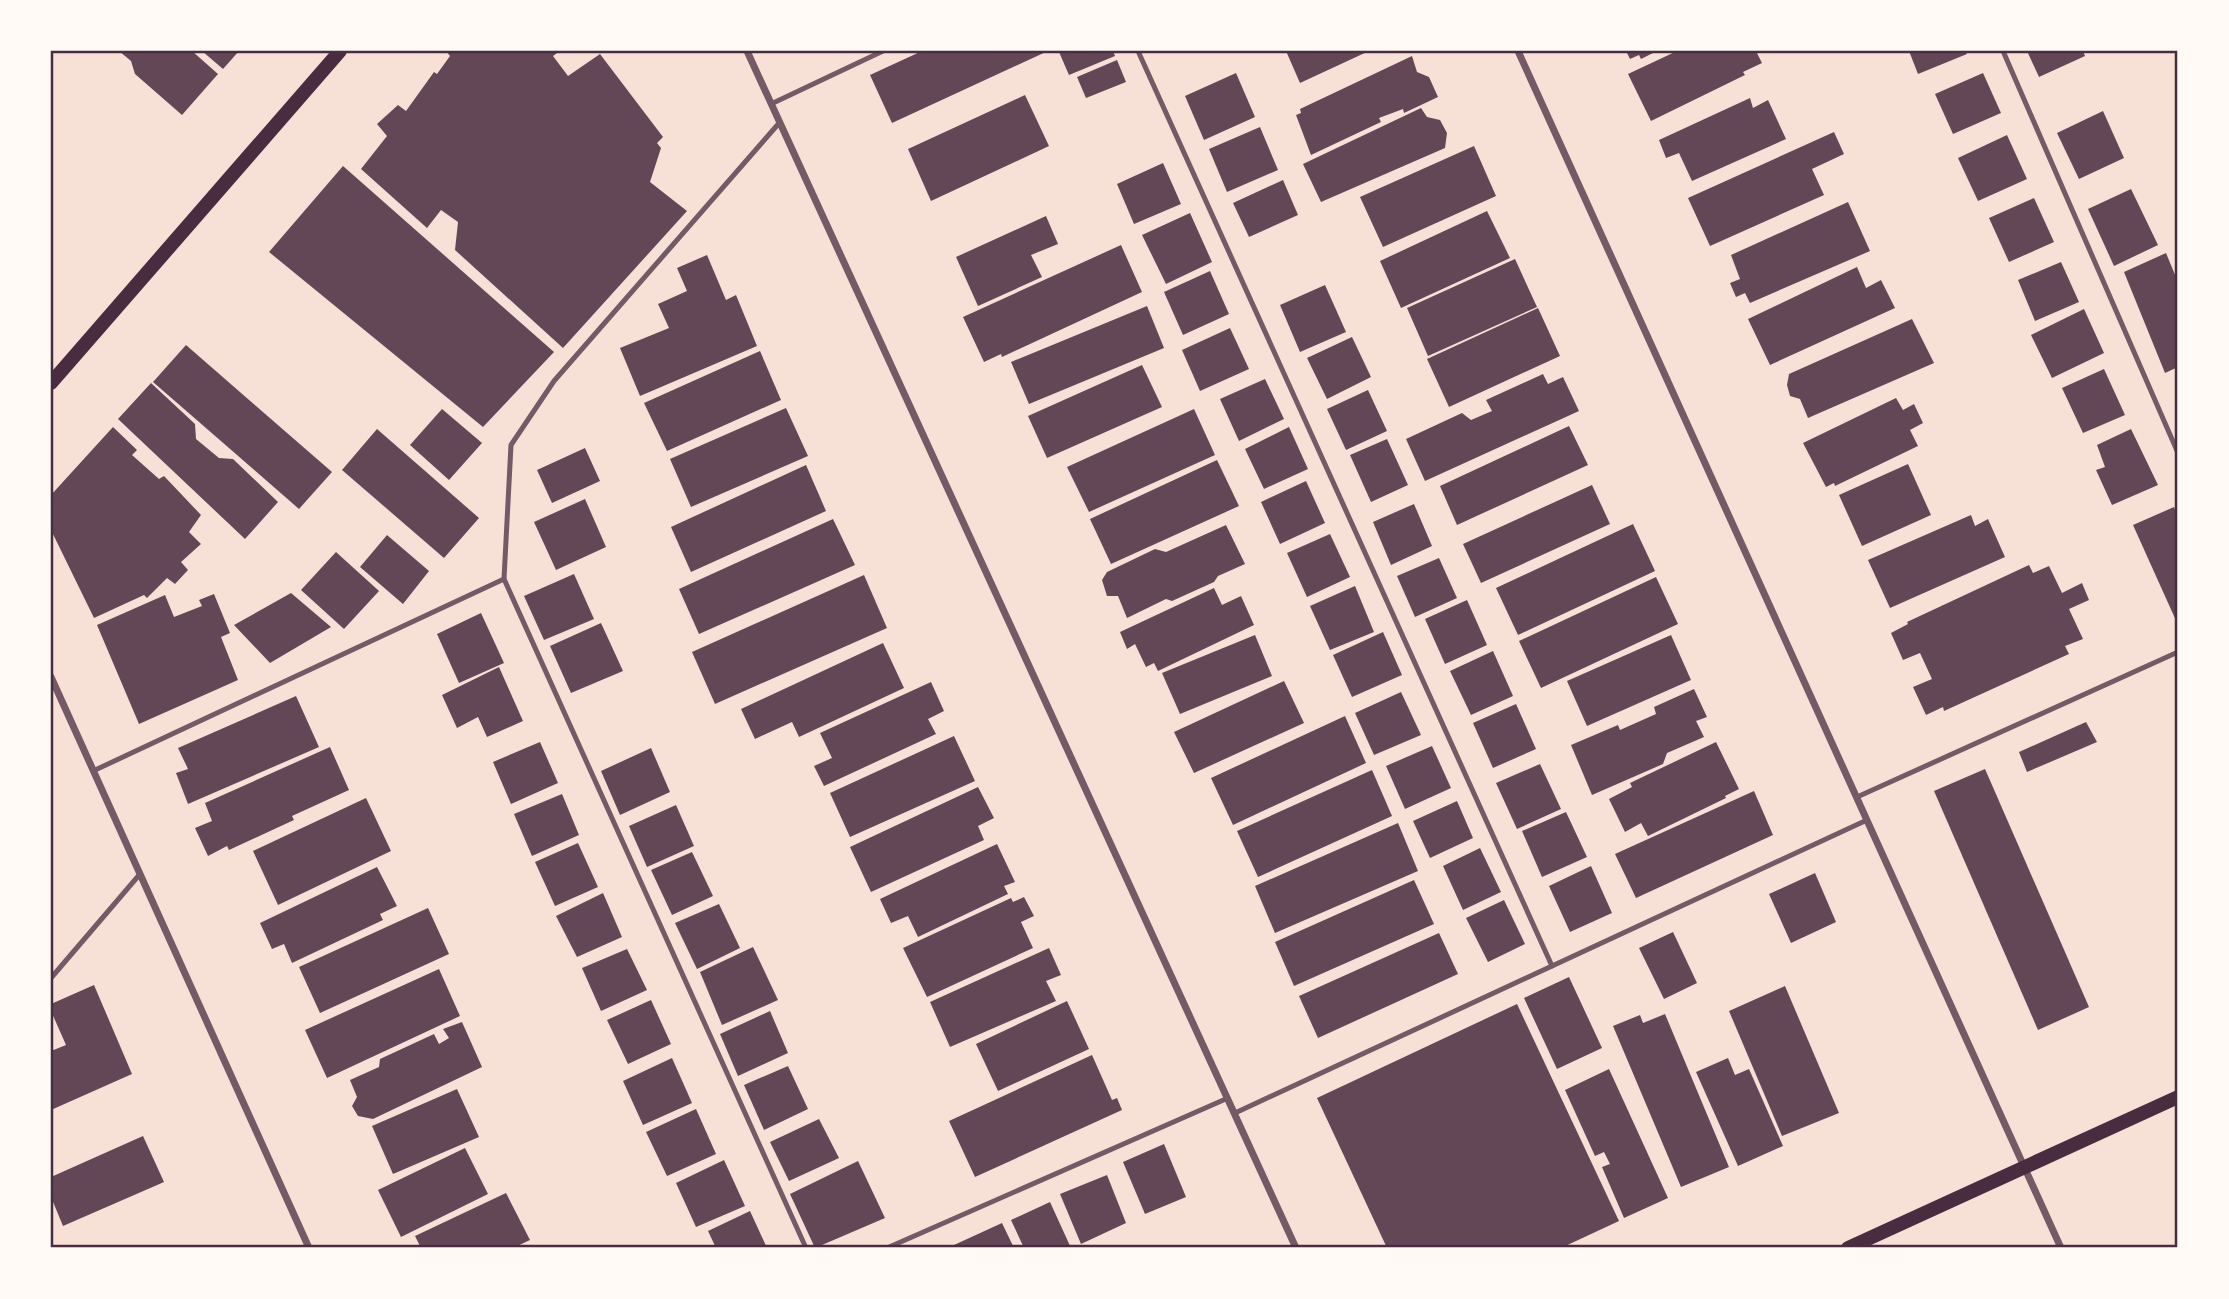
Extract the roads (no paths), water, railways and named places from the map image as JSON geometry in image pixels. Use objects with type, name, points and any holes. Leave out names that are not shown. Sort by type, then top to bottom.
[{"type":"main road","points":[[51,383],[340,51]]},
{"type":"main road","points":[[1848,1248],[2178,1097]]},
{"type":"street","points":[[747,51],[1296,1248]]},
{"type":"street","points":[[1518,51],[2061,1248]]},
{"type":"street","points":[[51,677],[309,1248]]},
{"type":"lane","points":[[771,104],[883,51]]},
{"type":"lane","points":[[1138,51],[1552,966]]},
{"type":"lane","points":[[2003,51],[2178,453]]},
{"type":"lane","points":[[780,122],[554,381],[511,445],[504,579],[806,1248]]},
{"type":"lane","points":[[93,771],[504,579]]},
{"type":"lane","points":[[1857,797],[2178,652]]},
{"type":"lane","points":[[1235,1113],[1867,820]]},
{"type":"lane","points":[[51,978],[141,874]]},
{"type":"lane","points":[[887,1248],[1228,1098]]}]
